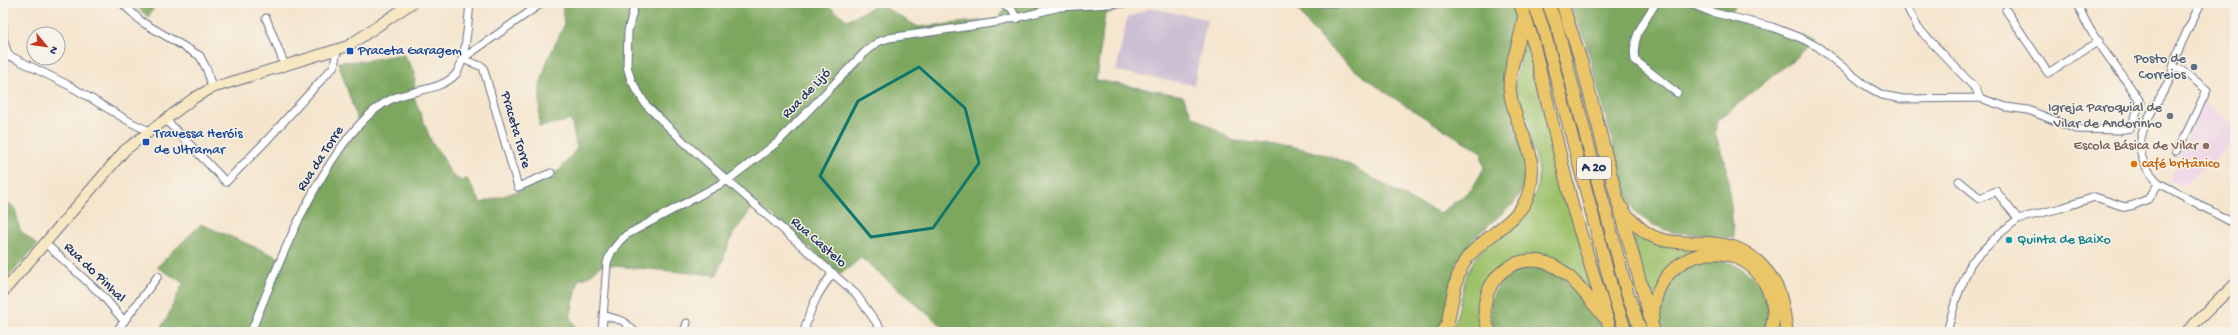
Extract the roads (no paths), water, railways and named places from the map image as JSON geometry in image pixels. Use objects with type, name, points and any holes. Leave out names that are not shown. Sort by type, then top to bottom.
[{"type":"highway","points":[[1520,3],[1572,204],[1610,328]]},
{"type":"highway","name":"A 20","points":[[1534,3],[1544,31],[1614,297],[1626,332]]},
{"type":"highway","name":"A 20","points":[[1548,3],[1557,26],[1627,292],[1641,332]]},
{"type":"highway","points":[[1562,3],[1582,64],[1653,329]]},
{"type":"highway","points":[[1442,332],[1447,325],[1460,273],[1466,260],[1477,247],[1518,210],[1527,198],[1531,184],[1530,150],[1516,114],[1510,92],[1510,75],[1522,34],[1524,15]]},
{"type":"highway","points":[[1616,194],[1624,211],[1644,232],[1655,238],[1669,243],[1703,243],[1736,248],[1751,256],[1763,267],[1774,283],[1782,301],[1787,332]]},
{"type":"highway","points":[[1653,329],[1653,304],[1657,289],[1666,276],[1678,265],[1692,257],[1703,254],[1721,254],[1746,264],[1758,274],[1768,288],[1773,309],[1770,332]]},
{"type":"highway","points":[[1490,332],[1484,313],[1488,291],[1502,272],[1514,264],[1526,260],[1545,262],[1554,266],[1566,275],[1610,328]]},
{"type":"street","points":[[122,3],[142,22],[200,56],[207,70],[212,88]]},
{"type":"street","points":[[3,292],[46,244],[125,150],[194,98],[212,88],[337,50],[361,38],[412,3]]},
{"type":"street","name":"Rua da Torre","points":[[251,332],[286,244],[345,141],[376,110],[393,99],[448,80],[456,73],[462,59],[470,3]]},
{"type":"street","points":[[462,59],[542,3]]},
{"type":"street","name":"Rua Castelo","points":[[635,3],[628,31],[626,66],[631,80],[646,105],[656,116],[755,206],[833,273],[862,301],[883,332]]},
{"type":"street","points":[[999,3],[1012,10],[1017,19]]},
{"type":"street","name":"Rua de Lijó","points":[[602,332],[607,263],[610,254],[617,244],[626,235],[728,180],[778,142],[866,51],[878,42],[889,38],[1017,19],[1060,8],[1124,3]]},
{"type":"street","points":[[1320,3],[1335,3]]},
{"type":"street","points":[[1656,3],[1635,38],[1633,48],[1635,60],[1677,93]]},
{"type":"street","points":[[1689,3],[1711,12],[1784,31],[1818,47],[1865,85],[1882,95],[1903,99],[1980,98],[2006,106],[2028,110],[2076,129],[2119,130],[2130,128],[2140,134]]},
{"type":"street","points":[[1905,3],[1918,28],[1976,89],[1980,98]]},
{"type":"street","points":[[2078,3],[2087,25],[2141,103],[2152,108]]},
{"type":"street","points":[[2201,3],[2173,67],[2172,75],[2152,108],[2140,134],[2140,150],[2143,161],[2150,175],[2159,183],[2235,224]]},
{"type":"street","points":[[2006,10],[2048,73],[2099,41]]},
{"type":"street","points":[[266,18],[285,66]]},
{"type":"street","points":[[3,24],[4,38],[8,55],[3,62]]},
{"type":"street","points":[[165,119],[226,182],[268,140],[334,66],[337,50]]},
{"type":"street","points":[[8,55],[70,86],[132,123],[149,131]]},
{"type":"street","name":"Praceta Torre","points":[[462,59],[483,67],[518,187],[551,173]]},
{"type":"street","points":[[2173,67],[2182,70],[2207,90],[2176,151]]},
{"type":"street","points":[[2130,128],[2141,103]]},
{"type":"street","points":[[1958,181],[1980,198],[1996,191],[2018,219]]},
{"type":"street","points":[[1947,332],[1956,299],[1972,263],[1999,234],[2018,219],[2061,208],[2095,197],[2125,207],[2134,205],[2148,198],[2159,183]]},
{"type":"street","name":"Rua do Pinhal","points":[[46,244],[103,296],[124,321]]},
{"type":"street","points":[[804,332],[810,307],[833,273]]},
{"type":"street","points":[[116,332],[158,276]]},
{"type":"street","points":[[2186,332],[2235,284]]},
{"type":"street","points":[[603,315],[623,321],[635,332]]},
{"type":"street","points":[[684,332],[687,323]]},
{"type":"place","name":"Praceta Garagem","points":[[350,51]]},
{"type":"place","name":"Posto de Correios","points":[[2194,67]]},
{"type":"place","name":"Igreja Paroquial de Vilar de Andorinho","points":[[2170,116]]},
{"type":"place","name":"Travessa Heróis de Ultramar","points":[[146,142]]},
{"type":"place","name":"Escola Básica de Vilar","points":[[2206,146]]},
{"type":"place","name":"café britânico","points":[[2134,164]]},
{"type":"place","name":"Quinta de Baixo","points":[[2009,240]]}]
